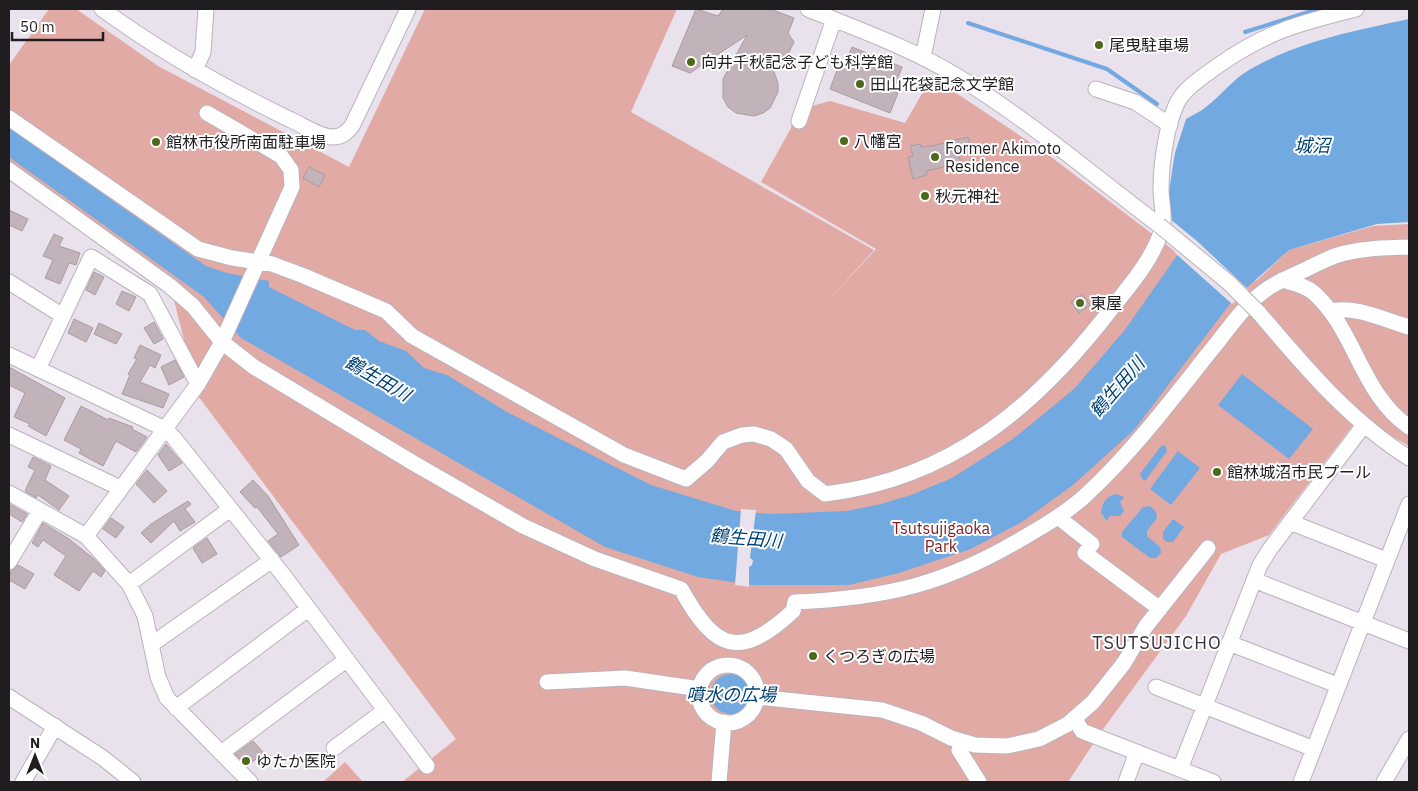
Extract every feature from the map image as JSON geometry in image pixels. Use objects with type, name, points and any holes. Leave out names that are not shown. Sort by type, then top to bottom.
[{"type":"street","points":[[102,9],[145,40],[195,70],[323,135],[340,136],[352,126],[408,9]]},
{"type":"street","points":[[195,70],[203,52],[206,9]]},
{"type":"street","points":[[808,9],[923,57],[1001,105],[1159,225],[1229,284],[1258,313],[1316,380],[1364,425],[1409,458]]},
{"type":"street","points":[[923,57],[934,9]]},
{"type":"street","points":[[9,118],[198,249],[256,266],[272,264],[386,311],[412,336],[579,431],[651,467],[686,479],[707,461],[723,442],[742,435],[754,434],[771,439],[786,449],[808,481],[825,494],[859,489],[892,480],[950,457],[1019,407],[1067,364],[1084,345],[1132,282],[1162,230],[1161,189],[1170,125],[1182,95],[1248,45],[1300,23],[1356,9]]},
{"type":"street","points":[[799,121],[834,19]]},
{"type":"street","points":[[1096,89],[1135,102],[1170,125]]},
{"type":"street","points":[[86,536],[198,384],[224,339],[292,187],[291,170],[285,160],[276,152],[207,113]]},
{"type":"street","points":[[9,170],[170,286],[193,306],[254,367],[343,422],[523,526],[595,559],[681,589],[695,614],[703,623],[721,638],[735,644],[745,643],[773,628],[793,611],[795,602],[850,599],[903,590],[935,581],[987,559],[1058,517],[1087,494],[1115,465],[1240,315],[1262,292],[1282,280],[1338,255],[1372,249],[1409,247]]},
{"type":"street","points":[[38,369],[91,257],[150,294],[198,384]]},
{"type":"street","points":[[1282,280],[1313,292],[1330,311],[1372,388],[1392,414],[1409,427]]},
{"type":"street","points":[[9,282],[63,316]]},
{"type":"street","points":[[1330,311],[1341,308],[1409,326]]},
{"type":"street","points":[[9,355],[165,429],[272,560],[426,766]]},
{"type":"street","points":[[1180,769],[1254,580],[1270,549],[1364,425]]},
{"type":"street","points":[[9,435],[120,488]]},
{"type":"street","points":[[9,493],[39,512],[86,536],[129,584],[145,616],[158,677],[167,698],[250,782]]},
{"type":"street","points":[[1301,782],[1337,685],[1409,504]]},
{"type":"street","points":[[129,584],[230,509]]},
{"type":"street","points":[[9,562],[39,512]]},
{"type":"street","points":[[1058,517],[1092,544],[1085,553],[1160,609]]},
{"type":"street","points":[[1290,522],[1386,560]]},
{"type":"street","points":[[757,697],[882,710],[921,723],[951,738],[991,746],[1015,745],[1039,739],[1075,719],[1101,693],[1135,647],[1146,626],[1208,548]]},
{"type":"street","points":[[152,644],[272,560]]},
{"type":"street","points":[[1254,580],[1409,640]]},
{"type":"street","points":[[176,708],[308,609]]},
{"type":"street","points":[[1229,642],[1337,685]]},
{"type":"street","points":[[221,752],[346,660]]},
{"type":"street","points":[[732,665],[745,671],[752,678],[756,687],[757,697],[754,707],[748,715],[735,722],[724,722],[710,717],[703,709],[700,689],[704,679],[711,671],[720,666],[732,665]]},
{"type":"street","points":[[547,682],[624,678],[700,689]]},
{"type":"street","points":[[1156,687],[1314,749]]},
{"type":"street","points":[[9,697],[103,758],[133,782]]},
{"type":"street","points":[[334,748],[384,711]]},
{"type":"street","points":[[1075,719],[1082,731],[1212,782]]},
{"type":"street","points":[[719,782],[724,722]]},
{"type":"street","points":[[23,782],[55,726]]},
{"type":"street","points":[[1384,782],[1407,747]]},
{"type":"street","points":[[959,750],[979,782]]},
{"type":"street","points":[[1126,782],[1137,752]]},
{"type":"green space","name":"Tsutsujigaoka Park","points":[[49,9],[76,9],[158,66],[349,167],[425,9],[677,9],[631,112],[874,250],[821,308],[876,249],[761,182],[791,128],[794,111],[830,101],[905,123],[930,80],[935,79],[1046,153],[1193,265],[1256,281],[1289,250],[1373,226],[1409,224],[1409,446],[1359,417],[1269,535],[1221,554],[1186,616],[1101,732],[1068,782],[402,782],[456,739],[198,396],[174,300],[152,279],[9,177],[9,65]]},
{"type":"green space","points":[[345,762],[363,782],[323,782]]},
{"type":"water","points":[[1409,19],[1409,222],[1377,224],[1289,250],[1233,300],[1134,430],[1073,485],[1022,522],[971,549],[899,573],[849,585],[753,585],[698,577],[605,547],[241,338],[204,297],[9,157],[9,128],[206,266],[227,273],[269,281],[269,287],[355,330],[365,330],[379,341],[406,351],[424,368],[447,375],[507,412],[651,485],[736,511],[770,514],[847,511],[911,495],[952,478],[1013,439],[1074,389],[1124,331],[1178,254],[1168,197],[1175,153],[1186,119],[1206,107],[1243,74],[1287,51],[1327,38]]},
{"type":"water","points":[[1242,374],[1313,429],[1289,459],[1218,405]]},
{"type":"water","points":[[1165,445],[1167,451],[1146,480],[1143,480],[1140,474],[1161,446]]},
{"type":"water","points":[[1178,451],[1200,468],[1171,505],[1150,489]]},
{"type":"water","points":[[1116,494],[1124,497],[1120,502],[1124,511],[1120,516],[1110,516],[1107,521],[1101,513],[1103,506],[1107,498]]},
{"type":"water","points":[[1150,506],[1156,512],[1157,518],[1147,531],[1147,536],[1160,547],[1161,553],[1156,558],[1150,558],[1122,537],[1122,532],[1143,507]]},
{"type":"water","points":[[1173,519],[1184,527],[1173,542],[1167,542],[1163,539],[1163,532]]},
{"type":"water","name":"噴水の広場","points":[[731,674],[745,680],[751,694],[745,708],[731,714],[717,708],[711,694],[717,680]]},
{"type":"pier","points":[[1170,219],[1197,241],[1249,290],[1232,304],[1175,253]]},
{"type":"pier","points":[[741,509],[756,510],[750,558],[753,560],[752,565],[749,567],[749,587],[735,585]]},
{"type":"building","name":"向井千秋記念子ども科学館","points":[[696,9],[718,16],[723,9],[770,9],[794,18],[788,33],[794,42],[787,56],[796,59],[792,69],[770,61],[778,83],[778,92],[770,108],[763,113],[754,116],[736,113],[728,107],[723,98],[723,79],[747,35],[690,73],[672,66]]},
{"type":"building","name":"田山花袋記念文学館","points":[[852,47],[902,67],[893,91],[898,93],[890,113],[830,89],[839,65],[844,67]]},
{"type":"building","name":"Former Akimoto Residence","points":[[968,137],[971,149],[958,152],[961,163],[926,171],[927,175],[913,179],[908,157],[913,156],[910,146],[920,144],[921,147],[932,146]]},
{"type":"building","points":[[309,167],[325,175],[319,187],[303,178]]},
{"type":"building","points":[[9,210],[28,219],[22,231],[9,225]]},
{"type":"building","points":[[54,234],[63,238],[59,246],[80,253],[76,265],[69,263],[60,284],[45,278],[53,260],[43,256]]},
{"type":"building","points":[[94,272],[104,277],[95,295],[86,290]]},
{"type":"building","points":[[122,291],[136,297],[129,311],[116,304]]},
{"type":"building","name":"東屋","points":[[1082,294],[1090,305],[1079,313],[1071,302]]},
{"type":"building","points":[[74,319],[93,328],[86,342],[68,333]]},
{"type":"building","points":[[154,322],[163,339],[154,344],[144,328]]},
{"type":"building","points":[[99,323],[122,334],[116,344],[94,334]]},
{"type":"building","points":[[140,345],[161,355],[155,368],[150,365],[140,382],[169,394],[163,408],[122,394],[130,375],[128,374],[137,359],[134,358]]},
{"type":"building","points":[[175,360],[184,377],[169,385],[161,367]]},
{"type":"building","points":[[9,367],[65,398],[46,436],[28,426],[30,424],[14,417],[25,393],[9,385]]},
{"type":"building","points":[[81,406],[108,420],[109,418],[133,427],[132,429],[147,437],[136,452],[116,441],[103,466],[79,453],[81,449],[64,440]]},
{"type":"building","points":[[166,444],[182,463],[169,471],[158,455]]},
{"type":"building","points":[[33,457],[51,466],[45,480],[69,496],[59,510],[38,495],[36,498],[25,491],[35,470],[28,467]]},
{"type":"building","points":[[147,470],[167,491],[154,503],[136,484]]},
{"type":"building","points":[[253,480],[268,496],[299,545],[281,557],[268,541],[278,534],[257,507],[255,508],[240,492]]},
{"type":"building","points":[[188,501],[191,504],[185,509],[195,522],[180,531],[174,521],[151,543],[141,533],[151,524]]},
{"type":"building","points":[[9,504],[27,514],[22,522],[9,514]]},
{"type":"building","points":[[111,518],[124,527],[116,538],[103,529]]},
{"type":"building","points":[[43,523],[69,539],[94,559],[105,571],[101,577],[93,571],[79,591],[54,575],[66,556],[43,540],[38,547],[32,543]]},
{"type":"building","points":[[207,538],[217,554],[202,563],[193,548]]},
{"type":"building","points":[[18,565],[34,574],[25,589],[9,580],[11,571]]},
{"type":"building","name":"ゆたか医院","points":[[253,741],[264,753],[247,766],[235,754]]},
{"type":"waterway","points":[[1245,32],[1318,9]]},
{"type":"waterway","points":[[968,23],[1107,69],[1157,104]]},
{"type":"place","name":"尾曳駐車場","points":[[1099,45]]},
{"type":"place","name":"向井千秋記念子ども科学館","points":[[691,62]]},
{"type":"place","name":"田山花袋記念文学館","points":[[860,84]]},
{"type":"place","name":"八幡宮","points":[[844,141]]},
{"type":"place","name":"館林市役所南面駐車場","points":[[156,142]]},
{"type":"place","name":"Former Akimoto Residence","points":[[935,157]]},
{"type":"place","name":"秋元神社","points":[[925,196]]},
{"type":"place","name":"東屋","points":[[1080,303]]},
{"type":"place","name":"館林城沼市民プール","points":[[1217,472]]},
{"type":"place","name":"くつろぎの広場","points":[[813,656]]},
{"type":"place","name":"ゆたか医院","points":[[246,761]]},
{"type":"district","name":"TSUTSUJICHO","points":[[1157,642]]},
{"type":"water label","name":"城沼","points":[[1312,145]]},
{"type":"water label","name":"鶴生田川","points":[[378,378]]},
{"type":"water label","name":"鶴生田川","points":[[1117,387]]},
{"type":"water label","name":"鶴生田川","points":[[746,538]]}]
